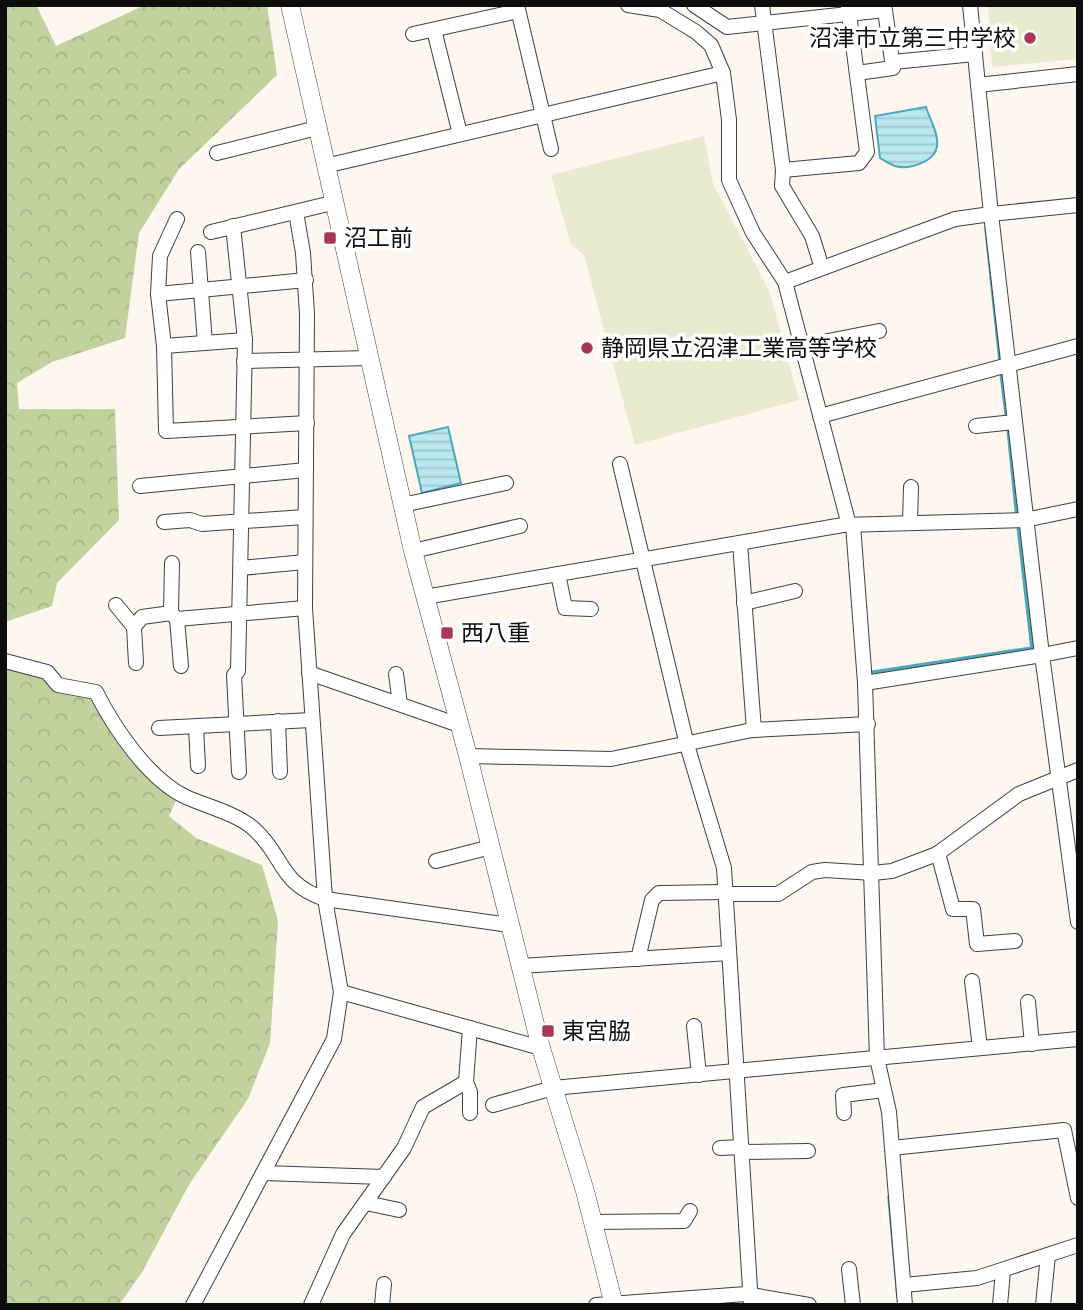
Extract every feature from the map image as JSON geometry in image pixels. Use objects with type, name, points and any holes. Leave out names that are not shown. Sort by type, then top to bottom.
[{"type":"street","points":[[290,5],[332,203],[413,551],[468,756],[541,1048],[593,1222],[608,1304],[746,1294],[751,1301]]},
{"type":"street","points":[[628,5],[660,10],[696,32],[711,45],[723,73],[729,120],[729,180],[753,233],[785,282],[851,525],[865,677],[862,724],[872,1058],[877,1091],[892,1148],[905,1305]]},
{"type":"street","points":[[694,5],[727,27],[765,25],[849,10],[885,10],[893,68],[857,73]]},
{"type":"street","points":[[762,5],[783,170],[782,186],[812,236],[821,268]]},
{"type":"street","points":[[970,5],[1001,367],[1018,521],[1074,860],[1078,922]]},
{"type":"street","points":[[413,34],[518,8],[551,149]]},
{"type":"street","points":[[783,170],[859,163],[867,152],[849,10]]},
{"type":"street","points":[[434,30],[460,134]]},
{"type":"street","points":[[892,62],[975,54]]},
{"type":"street","points":[[325,166],[723,73]]},
{"type":"street","points":[[978,85],[1078,74]]},
{"type":"street","points":[[217,153],[317,128]]},
{"type":"street","points":[[211,232],[332,203]]},
{"type":"street","points":[[785,282],[955,219],[1078,205]]},
{"type":"street","points":[[193,1305],[334,1039],[341,992],[326,899],[311,720],[305,608],[308,361],[306,280],[296,212]]},
{"type":"street","points":[[177,219],[160,256],[158,295],[164,346],[166,431],[307,423]]},
{"type":"street","points":[[233,226],[241,325],[245,340],[238,671],[234,675],[239,772]]},
{"type":"street","points":[[198,252],[205,343]]},
{"type":"street","points":[[158,295],[306,280]]},
{"type":"street","points":[[802,346],[880,331]]},
{"type":"street","points":[[164,346],[245,340]]},
{"type":"street","points":[[820,416],[1078,346]]},
{"type":"street","points":[[244,361],[369,358]]},
{"type":"street","points":[[976,426],[1008,423]]},
{"type":"street","points":[[620,464],[687,745],[724,868],[751,1301]]},
{"type":"street","points":[[140,486],[306,470]]},
{"type":"street","points":[[402,505],[506,483]]},
{"type":"street","points":[[910,523],[911,487]]},
{"type":"street","points":[[425,597],[851,525],[1018,521],[1078,509]]},
{"type":"street","points":[[164,522],[305,517]]},
{"type":"street","points":[[413,551],[520,526]]},
{"type":"street","points":[[740,543],[754,730]]},
{"type":"street","points":[[241,568],[305,562]]},
{"type":"street","points":[[172,563],[174,616],[181,666]]},
{"type":"street","points":[[558,574],[565,608],[591,609]]},
{"type":"street","points":[[744,603],[795,591]]},
{"type":"street","points":[[116,605],[134,626],[136,663]]},
{"type":"street","points":[[134,626],[142,617],[239,615],[305,608]]},
{"type":"street","points":[[865,677],[1078,648]]},
{"type":"street","points":[[5,661],[47,672],[58,685],[96,692],[111,722],[169,788],[242,820],[256,830],[297,887],[326,899],[510,925]]},
{"type":"street","points":[[309,673],[459,725]]},
{"type":"street","points":[[396,674],[400,704]]},
{"type":"street","points":[[159,728],[311,720]]},
{"type":"street","points":[[278,721],[281,772]]},
{"type":"street","points":[[468,756],[611,759],[754,730],[862,724]]},
{"type":"street","points":[[196,726],[198,766]]},
{"type":"street","points":[[638,959],[652,900],[659,893],[778,894],[812,872],[892,871],[938,853],[997,808],[1060,775],[1078,769]]},
{"type":"street","points":[[436,861],[491,847]]},
{"type":"street","points":[[938,853],[953,909],[973,909],[976,944],[1015,942]]},
{"type":"street","points":[[520,966],[729,953]]},
{"type":"street","points":[[972,981],[980,1048]]},
{"type":"street","points":[[341,992],[541,1048]]},
{"type":"street","points":[[1027,1002],[1032,1044]]},
{"type":"street","points":[[694,1026],[699,1075]]},
{"type":"street","points":[[470,1028],[466,1082],[470,1092],[470,1113]]},
{"type":"street","points":[[493,1105],[553,1088],[1078,1039]]},
{"type":"street","points":[[311,1305],[343,1234],[404,1148],[423,1107],[466,1082]]},
{"type":"street","points":[[844,1113],[843,1095],[877,1091]]},
{"type":"street","points":[[892,1148],[1065,1130],[1078,1198]]},
{"type":"street","points":[[720,1148],[808,1151]]},
{"type":"street","points":[[263,1173],[384,1177]]},
{"type":"street","points":[[366,1203],[399,1210]]},
{"type":"street","points":[[593,1222],[684,1220],[691,1211]]},
{"type":"street","points":[[904,1285],[977,1278],[1078,1245]]},
{"type":"street","points":[[1043,1305],[1048,1255]]},
{"type":"street","points":[[849,1269],[853,1305]]},
{"type":"street","points":[[1000,1305],[1003,1271]]},
{"type":"street","points":[[382,1305],[384,1284]]},
{"type":"street","points":[[751,1301],[786,1299],[809,1305]]},
{"type":"green space","points":[[5,5],[36,5],[56,46],[145,5],[267,5],[277,75],[179,169],[139,233],[125,338],[52,362],[17,383],[19,409],[115,409],[119,520],[57,583],[52,606],[5,622]]},
{"type":"green space","name":"沼津市立第三中学校","points":[[988,5],[1078,5],[1078,59],[992,67]]},
{"type":"green space","points":[[704,136],[713,184],[769,290],[799,400],[635,445],[584,255],[571,245],[551,175]]},
{"type":"green space","points":[[5,666],[99,697],[178,796],[169,816],[196,838],[262,865],[278,921],[270,1043],[248,1099],[190,1183],[142,1272],[119,1305],[5,1305]]},
{"type":"water","points":[[926,107],[937,141],[932,156],[907,167],[893,165],[880,158],[875,116]]},
{"type":"water","points":[[448,427],[461,483],[422,493],[409,436]]},
{"type":"waterway","points":[[986,228],[1000,361]]},
{"type":"waterway","points":[[1001,373],[1007,421]]},
{"type":"waterway","points":[[1008,428],[1017,518]]},
{"type":"waterway","points":[[867,673],[1032,648],[1018,526]]},
{"type":"waterway","points":[[889,1197],[898,1297]]},
{"type":"place","name":"沼津市立第三中学校","points":[[1030,38]]},
{"type":"place","name":"沼工前","points":[[330,238]]},
{"type":"place","name":"静岡県立沼津工業高等学校","points":[[587,348]]},
{"type":"place","name":"西八重","points":[[447,633]]},
{"type":"place","name":"東宮脇","points":[[548,1031]]}]
